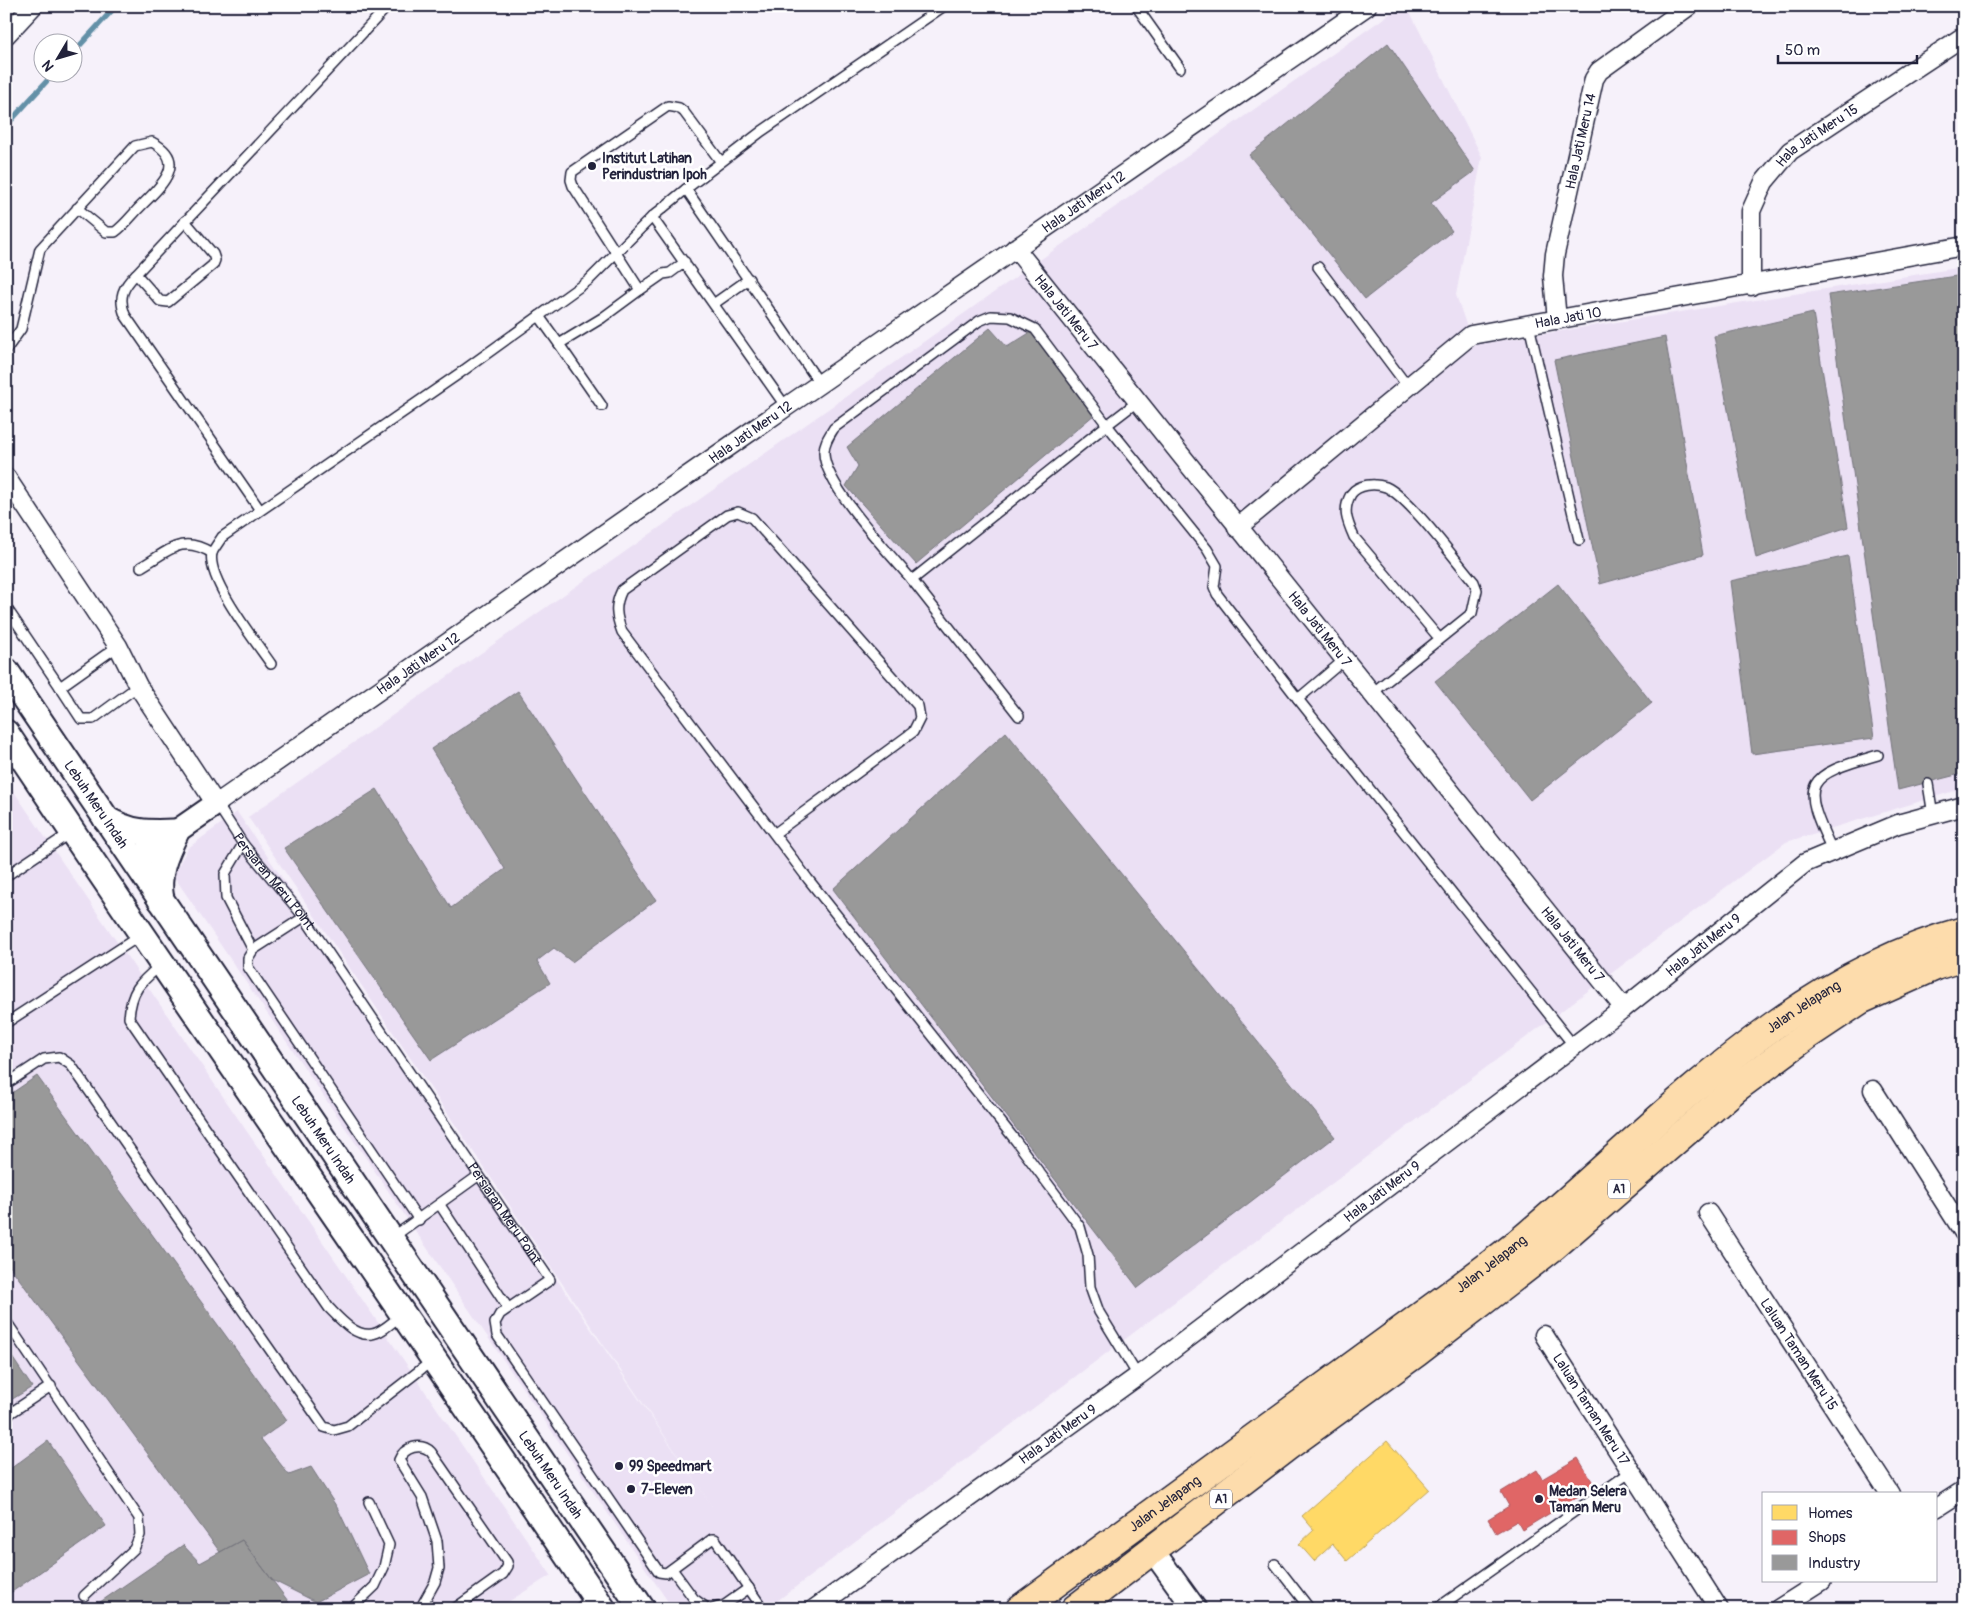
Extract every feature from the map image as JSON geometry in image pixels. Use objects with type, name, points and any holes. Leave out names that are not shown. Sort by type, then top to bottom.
[{"type":"main road","name":"Lebuh Meru Indah","points":[[6,672],[642,1609]]},
{"type":"main road","points":[[6,733],[144,939],[435,1358],[592,1605]]},
{"type":"main road","points":[[33,773],[103,856],[119,863],[135,860]]},
{"type":"main road","points":[[105,818],[123,829],[137,833],[176,832],[160,871],[161,900]]},
{"type":"main road","points":[[135,860],[127,874],[127,885],[144,939]]},
{"type":"main road","name":"Jalan Jelapang","points":[[1020,1609],[1462,1286],[1529,1234],[1712,1075],[1791,1012],[1834,985],[1889,958],[1937,938],[1964,931]]},
{"type":"main road","name":"Jalan Jelapang","points":[[1075,1609],[1553,1247],[1736,1088],[1860,1000],[1938,966],[1964,957]]},
{"type":"main road","points":[[1077,1567],[1107,1551],[1123,1546],[1137,1545],[1153,1551],[1159,1520],[1184,1488]]},
{"type":"street","points":[[6,35],[33,6]]},
{"type":"street","name":"Hala Jati Meru 12","points":[[135,860],[1015,248],[1367,6]]},
{"type":"street","name":"Hala Jati Meru 14","points":[[1557,320],[1553,276],[1555,254],[1594,79],[1599,70],[1689,6]]},
{"type":"street","name":"Hala Jati Meru 15","points":[[1751,286],[1751,211],[1764,182],[1790,151],[1964,36]]},
{"type":"street","name":"Hala Jati 10","points":[[1237,528],[1471,336],[1964,246]]},
{"type":"street","name":"Hala Jati Meru 7","points":[[1015,248],[1237,528],[1624,1008]]},
{"type":"street","name":"Persiaran Meru Point","points":[[6,477],[118,646],[138,686],[216,804]]},
{"type":"street","name":"Hala Jati Meru 9","points":[[814,1609],[1138,1376],[1624,1008],[1805,863],[1898,824],[1964,806]]},
{"type":"street","points":[[1872,1090],[1964,1233]]},
{"type":"street","name":"Laluan Taman Meru 15","points":[[1708,1213],[1889,1492]]},
{"type":"street","name":"Laluan Taman Meru 17","points":[[1544,1335],[1719,1609]]},
{"type":"street","points":[[1938,1507],[1964,1490]]},
{"type":"street","points":[[1153,1551],[1195,1609]]},
{"type":"street","points":[[1778,1609],[1820,1582]]},
{"type":"lane","points":[[260,510],[125,315],[122,293],[124,286],[388,6]]},
{"type":"lane","points":[[271,664],[223,593],[213,570],[212,553],[222,537],[589,280],[652,217],[686,189],[762,132],[944,6]]},
{"type":"lane","points":[[1136,6],[1180,68]]},
{"type":"lane","points":[[640,290],[615,254],[608,238],[571,180],[572,172],[578,166],[668,106],[680,108],[684,112],[721,162]]},
{"type":"lane","points":[[6,350],[21,329],[40,250],[77,208],[136,146],[152,142],[166,154],[170,168],[165,182],[115,232],[106,232],[77,208]]},
{"type":"lane","points":[[686,189],[749,278],[820,384]]},
{"type":"lane","points":[[652,217],[715,303],[786,407]]},
{"type":"lane","points":[[136,274],[160,301],[168,302],[214,265],[213,254],[185,221]]},
{"type":"lane","points":[[559,344],[602,318],[662,274],[670,273],[685,262]]},
{"type":"lane","points":[[1318,267],[1408,387]]},
{"type":"lane","points":[[715,303],[749,278]]},
{"type":"lane","points":[[539,316],[602,406]]},
{"type":"lane","points":[[1019,716],[835,486],[824,454],[825,444],[834,428],[979,321],[992,316],[1010,317],[1035,329],[1107,425],[1207,549],[1217,566],[1214,587],[1217,594],[1298,700],[1574,1046]]},
{"type":"lane","points":[[1529,325],[1579,540]]},
{"type":"lane","points":[[912,580],[1137,402]]},
{"type":"lane","points":[[1371,694],[1472,613],[1477,590],[1474,582],[1403,501],[1385,487],[1363,485],[1353,492],[1345,506],[1347,521],[1354,537],[1439,638]]},
{"type":"lane","points":[[774,834],[913,732],[920,718],[918,706],[752,518],[738,512],[727,515],[622,590],[615,603],[617,619],[622,632],[774,834],[1016,1141],[1080,1227],[1088,1256],[1090,1287],[1099,1312],[1138,1376]]},
{"type":"lane","points":[[141,568],[182,544],[199,545],[212,553]]},
{"type":"lane","points":[[6,607],[81,719],[92,719],[138,686]]},
{"type":"lane","points":[[60,687],[118,646]]},
{"type":"lane","points":[[1298,700],[1344,660]]},
{"type":"lane","points":[[1833,852],[1815,814],[1811,797],[1815,784],[1821,776],[1839,766],[1878,755]]},
{"type":"lane","points":[[1928,784],[1933,815]]},
{"type":"lane","name":"Persiaran Meru Point","points":[[216,804],[243,844],[304,917],[550,1280],[508,1308]]},
{"type":"lane","points":[[6,876],[72,832]]},
{"type":"lane","points":[[243,844],[225,874],[226,898],[253,950]]},
{"type":"lane","points":[[304,917],[253,950],[248,958],[248,967],[420,1220]]},
{"type":"lane","points":[[6,1023],[144,939]]},
{"type":"lane","points":[[162,964],[140,984],[130,1000],[129,1018],[318,1292],[346,1326],[367,1334],[374,1334],[404,1313]]},
{"type":"lane","points":[[6,1084],[44,1059],[59,1056],[71,1065],[324,1427],[334,1430],[348,1426],[435,1358]]},
{"type":"lane","points":[[391,1239],[420,1220],[478,1176]]},
{"type":"lane","points":[[440,1204],[508,1308],[500,1314],[495,1324],[497,1335],[659,1571],[664,1574],[714,1539],[763,1609]]},
{"type":"lane","points":[[6,1321],[139,1518],[140,1535],[134,1549],[84,1596]]},
{"type":"lane","points":[[6,1416],[51,1386]]},
{"type":"lane","points":[[420,1609],[435,1582],[439,1568],[437,1541],[422,1497],[399,1460],[402,1454],[410,1448],[420,1446],[431,1452],[508,1566],[503,1574],[454,1609]]},
{"type":"lane","points":[[1436,1609],[1632,1471]]},
{"type":"lane","points":[[351,1609],[375,1586],[384,1567],[389,1545],[369,1502]]},
{"type":"lane","points":[[1275,1564],[1310,1609]]},
{"type":"lane","points":[[672,1569],[694,1599],[708,1609]]},
{"type":"lane","points":[[712,1609],[726,1605],[749,1588]]},
{"type":"shaded area","points":[[1401,6],[1407,6],[1482,157],[1456,295],[1473,345],[1964,267],[1964,788],[1786,842],[766,1609],[673,1609],[173,875],[188,848],[237,812],[712,1506],[248,817]]},
{"type":"shaded area","points":[[6,780],[551,1575],[497,1609],[6,1609]]},
{"type":"building: Homes","points":[[1387,1441],[1429,1489],[1347,1561],[1333,1544],[1314,1561],[1299,1544],[1314,1530],[1302,1516]]},
{"type":"building: Shops","name":"Medan Selera Taman Meru","points":[[1578,1458],[1595,1486],[1522,1530],[1517,1521],[1496,1533],[1488,1519],[1509,1506],[1501,1492],[1537,1470],[1542,1479]]},
{"type":"building: Industry","points":[[1388,43],[1475,171],[1431,203],[1452,231],[1365,299],[1249,155]]},
{"type":"building: Industry","points":[[1963,275],[1964,773],[1898,790],[1828,295]]},
{"type":"building: Industry","points":[[1813,313],[1848,527],[1756,558],[1714,336]]},
{"type":"building: Industry","points":[[990,328],[1007,347],[1031,332],[1095,414],[916,564],[846,486],[858,466],[847,447]]},
{"type":"building: Industry","points":[[1665,337],[1703,555],[1600,584],[1554,360]]},
{"type":"building: Industry","points":[[1848,556],[1874,738],[1752,754],[1730,581]]},
{"type":"building: Industry","points":[[1558,584],[1652,703],[1530,800],[1435,681]]},
{"type":"building: Industry","points":[[518,691],[656,900],[572,962],[554,948],[537,961],[550,983],[431,1060],[284,848],[377,789],[451,908],[505,869],[431,749]]},
{"type":"building: Industry","points":[[1006,732],[1335,1137],[1138,1288],[833,889]]},
{"type":"building: Industry","points":[[37,1076],[287,1420],[261,1439],[289,1475],[311,1467],[338,1509],[369,1574],[316,1602],[272,1580],[242,1540],[220,1552],[6,1261],[6,1097]]},
{"type":"building: Industry","points":[[6,1348],[32,1387],[6,1403]]},
{"type":"building: Industry","points":[[48,1441],[106,1526],[6,1596],[6,1472]]},
{"type":"building: Industry","points":[[242,1540],[294,1609],[90,1609],[183,1545],[200,1563]]},
{"type":"waterway","points":[[82,43],[116,6]]},
{"type":"waterway","points":[[6,126],[46,82]]},
{"type":"place","name":"Institut Latihan Perindustrian Ipoh","points":[[592,166]]},
{"type":"place","name":"99 Speedmart","points":[[619,1466]]},
{"type":"place","name":"7-Eleven","points":[[631,1489]]},
{"type":"place","name":"Medan Selera Taman Meru","points":[[1539,1499]]}]
